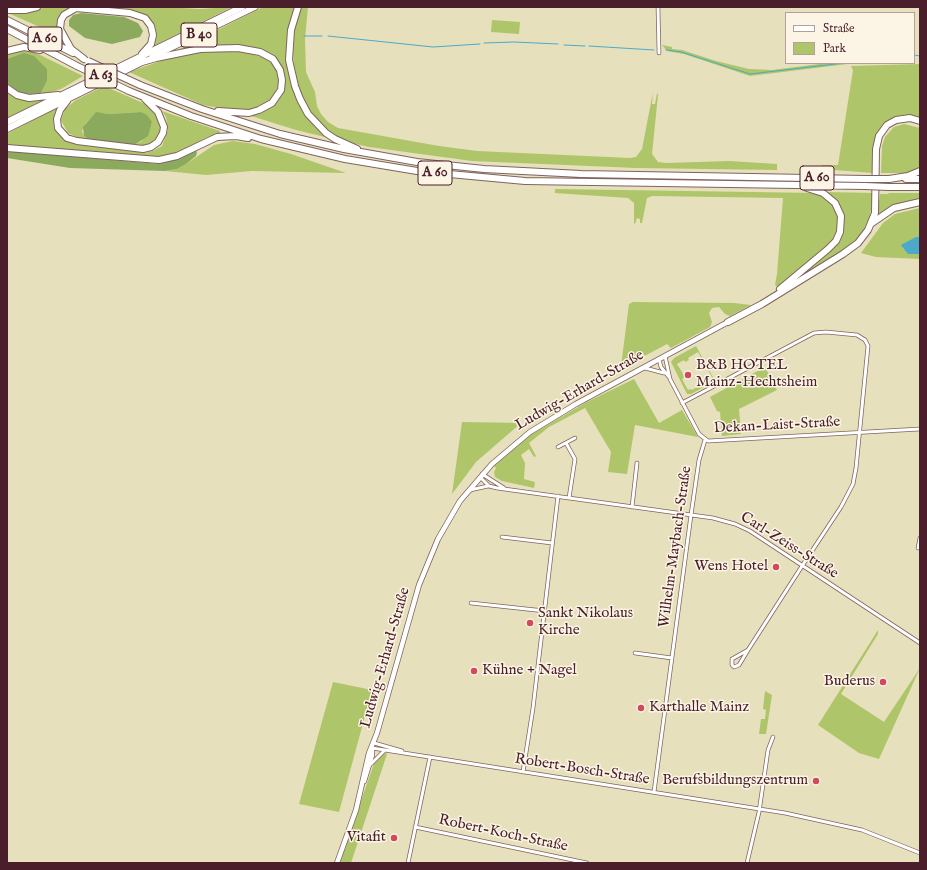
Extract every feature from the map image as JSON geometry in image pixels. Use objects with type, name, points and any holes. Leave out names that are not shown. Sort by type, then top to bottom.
[{"type":"highway","points":[[7,10],[25,10],[37,7]]},
{"type":"highway","name":"A 63","points":[[7,129],[242,7]]},
{"type":"highway","name":"B 40","points":[[140,60],[255,7]]},
{"type":"highway","points":[[298,7],[291,30],[290,60],[294,86],[304,107],[320,127],[335,139],[376,155]]},
{"type":"highway","points":[[86,60],[71,49],[60,29],[61,20],[64,15],[76,8],[130,13],[145,18],[151,26],[153,39],[140,60]]},
{"type":"highway","name":"A 60","points":[[7,20],[86,60],[140,85],[202,109],[307,141],[416,162],[484,169],[644,175],[920,179]]},
{"type":"highway","name":"A 60","points":[[7,29],[50,53],[129,91],[215,124],[285,145],[376,165],[471,177],[643,183],[920,187]]},
{"type":"highway","points":[[7,51],[24,47],[50,53]]},
{"type":"highway","points":[[140,60],[200,49],[238,48],[268,55],[277,64],[282,76],[282,86],[276,99],[268,106],[259,110],[244,113],[202,109]]},
{"type":"highway","name":"A 63","points":[[7,122],[140,60]]},
{"type":"highway","points":[[7,88],[17,95],[29,98],[64,95]]},
{"type":"highway","points":[[75,95],[62,107],[58,115],[58,128],[62,134],[77,141],[143,149],[151,147],[158,142],[164,127],[158,112],[139,95]]},
{"type":"highway","points":[[728,322],[762,304],[843,254],[862,239],[871,225],[876,208],[877,144],[884,129],[891,122],[900,119],[910,118],[920,121]]},
{"type":"highway","points":[[877,173],[880,145],[887,131],[894,125],[903,122],[912,122],[920,125]]},
{"type":"highway","points":[[7,148],[154,160],[177,156],[207,141],[222,137],[242,137],[285,145]]},
{"type":"highway","points":[[889,179],[908,176],[920,171]]},
{"type":"highway","points":[[762,304],[828,249],[836,241],[840,232],[841,216],[835,203],[823,193],[800,185]]},
{"type":"highway","points":[[871,225],[894,208],[920,202]]},
{"type":"main road","name":"Ludwig-Erhard-Straße","points":[[362,786],[365,767],[374,743],[424,570],[443,530],[467,492],[481,475],[508,449],[530,432],[562,412],[728,322]]},
{"type":"main road","name":"Ludwig-Erhard-Straße","points":[[337,863],[369,765],[372,755],[372,748]]},
{"type":"street","points":[[658,7],[660,52]]},
{"type":"street","points":[[682,403],[814,333],[826,332],[856,335],[865,340],[868,349],[855,476],[850,490],[748,650],[737,666],[732,665],[732,659],[748,650]]},
{"type":"street","name":"Dekan-Laist-Straße","points":[[665,356],[670,379]]},
{"type":"street","name":"Dekan-Laist-Straße","points":[[659,359],[665,373],[670,379],[699,434],[705,440],[712,442],[920,429]]},
{"type":"street","points":[[643,368],[665,373]]},
{"type":"street","points":[[558,447],[575,438]]},
{"type":"street","name":"Wilhelm-Maybach-Straße","points":[[654,792],[691,515],[699,460],[705,440]]},
{"type":"street","points":[[566,443],[575,459],[569,498]]},
{"type":"street","points":[[632,507],[637,463]]},
{"type":"street","points":[[481,475],[489,486]]},
{"type":"street","name":"Carl-Zeiss-Straße","points":[[481,475],[509,490]]},
{"type":"street","name":"Carl-Zeiss-Straße","points":[[467,492],[477,487],[489,486],[722,520],[743,527],[920,643]]},
{"type":"street","points":[[523,772],[545,611],[558,496]]},
{"type":"street","points":[[502,537],[552,543]]},
{"type":"street","points":[[918,548],[920,538]]},
{"type":"street","points":[[471,603],[545,611]]},
{"type":"street","points":[[635,653],[672,658]]},
{"type":"street","points":[[747,863],[759,809],[768,750],[773,738]]},
{"type":"street","name":"Robert-Bosch-Straße","points":[[374,743],[403,752],[430,757],[759,809],[845,826],[882,837],[920,853]]},
{"type":"street","name":"Robert-Bosch-Straße","points":[[372,748],[384,751],[403,752]]},
{"type":"street","points":[[369,765],[384,751]]},
{"type":"street","points":[[408,863],[430,757]]},
{"type":"street","name":"Robert-Koch-Straße","points":[[415,827],[587,863]]},
{"type":"green space","points":[[46,7],[70,7],[64,11],[57,24],[60,36],[8,13],[26,13]]},
{"type":"green space","points":[[99,7],[165,7],[199,9],[232,7],[152,47],[156,33],[155,26],[148,17],[129,10]]},
{"type":"green space","points":[[263,7],[295,7],[286,52],[290,80],[302,110],[329,138],[296,130],[248,115],[276,103],[285,85],[282,69],[270,54],[247,46],[220,45],[174,52]]},
{"type":"green space","points":[[301,7],[308,7],[305,39],[306,72],[315,92],[317,106],[321,114],[328,122],[338,128],[439,146],[477,151],[630,158],[636,157],[642,149],[653,92],[652,104],[655,104],[657,93],[658,95],[652,154],[658,162],[729,161],[777,164],[777,170],[636,168],[472,161],[369,147],[347,142],[329,132],[319,123],[307,106],[301,93],[294,69],[293,52],[294,29]]},
{"type":"green space","points":[[81,13],[124,17],[138,23],[143,31],[140,37],[112,44],[85,38],[69,26],[69,20],[73,15]]},
{"type":"green space","points":[[492,20],[520,22],[519,34],[491,32]]},
{"type":"green space","points":[[662,45],[749,69],[772,70],[819,64],[848,64],[750,76],[684,54],[667,51]]},
{"type":"green space","points":[[19,50],[30,50],[83,76],[61,89],[42,95],[41,93],[47,81],[24,54],[7,59],[7,55]]},
{"type":"green space","points":[[239,51],[266,58],[277,69],[280,82],[274,97],[268,103],[253,110],[230,110],[203,105],[129,72],[172,57],[190,53]]},
{"type":"green space","points":[[24,53],[34,56],[47,69],[47,81],[41,93],[30,94],[19,92],[7,83],[7,59]]},
{"type":"green space","points":[[920,64],[920,119],[916,117],[883,126],[873,173],[821,169],[822,165],[838,165],[853,70],[851,66]]},
{"type":"green space","points":[[104,86],[150,106],[157,114],[161,128],[161,135],[153,144],[141,147],[133,146],[142,141],[152,123],[141,112],[108,114],[96,113],[86,123],[82,131],[84,136],[95,140],[84,140],[68,133],[61,120],[65,109],[76,100]]},
{"type":"green space","points":[[7,91],[44,99],[44,100],[7,118]]},
{"type":"green space","points":[[58,107],[53,119],[54,128],[61,137],[74,144],[145,153],[153,151],[162,146],[168,130],[166,117],[162,111],[220,131],[220,134],[207,137],[175,154],[156,157],[7,145],[7,134]]},
{"type":"green space","points":[[96,112],[108,114],[141,112],[147,115],[152,122],[148,136],[133,146],[89,139],[84,136],[83,127]]},
{"type":"green space","points":[[904,124],[920,128],[920,169],[906,173],[881,173],[882,146],[885,137],[894,127]]},
{"type":"green space","points":[[233,141],[255,144],[291,154],[346,173],[252,171],[206,175],[165,171],[177,169],[214,145]]},
{"type":"green space","points":[[195,150],[197,152],[196,156],[186,164],[177,169],[165,171],[70,168],[7,158],[7,151],[159,164],[181,158]]},
{"type":"green space","points":[[555,189],[817,193],[832,202],[839,214],[840,225],[831,244],[778,287],[775,285],[783,198],[652,196],[647,198],[642,223],[640,223],[640,219],[637,218],[635,224],[634,203],[628,198],[555,193]]},
{"type":"green space","points":[[825,192],[874,193],[869,221],[859,237],[849,247],[782,288],[833,247],[843,218]]},
{"type":"green space","points":[[920,193],[920,200],[877,216],[880,194]]},
{"type":"green space","points":[[920,208],[920,259],[876,257],[861,253],[883,223],[895,214]]},
{"type":"green space","points":[[633,302],[734,303],[751,305],[730,316],[725,314],[719,307],[712,308],[709,313],[712,322],[710,327],[671,348],[667,344],[622,368],[621,366],[629,304]]},
{"type":"green space","points":[[696,346],[715,381],[707,386],[704,380],[706,383],[713,379],[698,352],[688,358],[689,360],[685,362],[684,360],[677,364],[685,377],[682,379],[688,390],[692,390],[702,384],[704,387],[691,394],[687,394],[671,362],[674,358]]},
{"type":"green space","points":[[765,367],[777,390],[739,409],[741,434],[722,436],[720,412],[717,411],[710,397]]},
{"type":"green space","points":[[634,379],[659,423],[682,410],[698,437],[635,425],[627,474],[608,472],[611,452],[585,408],[549,427],[529,443],[536,456],[534,457],[529,449],[521,455],[525,463],[524,479],[535,482],[534,488],[502,481],[495,477],[494,472],[496,468],[494,466],[532,434],[587,402]]},
{"type":"green space","points":[[462,422],[521,423],[476,462],[452,494]]},
{"type":"green space","points":[[878,630],[878,634],[841,694],[884,722],[920,668],[879,759],[859,753],[818,725]]},
{"type":"green space","points":[[333,682],[372,690],[339,812],[299,804]]},
{"type":"green space","points":[[765,691],[772,695],[766,734],[759,734],[761,719],[765,719],[766,710],[763,709]]},
{"type":"green space","points":[[385,753],[387,754],[351,863],[339,863],[375,761]]},
{"type":"water","points":[[916,237],[920,237],[920,254],[908,254],[901,245]]},
{"type":"waterway","points":[[304,36],[322,36]]},
{"type":"waterway","points":[[328,36],[433,47],[480,44]]},
{"type":"waterway","points":[[484,43],[514,42],[558,44]]},
{"type":"waterway","points":[[564,45],[585,46]]},
{"type":"waterway","points":[[589,46],[654,50]]},
{"type":"waterway","points":[[666,50],[681,52],[750,74],[835,64]]},
{"type":"waterway","points":[[915,55],[920,56]]},
{"type":"place","name":"B&B HOTEL Mainz-Hechtsheim","points":[[688,375]]},
{"type":"place","name":"Wens Hotel","points":[[776,567]]},
{"type":"place","name":"Sankt Nikolaus Kirche","points":[[530,623]]},
{"type":"place","name":"Kühne + Nagel","points":[[474,671]]},
{"type":"place","name":"Buderus","points":[[883,682]]},
{"type":"place","name":"Karthalle Mainz","points":[[641,708]]},
{"type":"place","name":"Berufsbildungszentrum","points":[[816,781]]},
{"type":"place","name":"Vitafit","points":[[394,838]]}]
